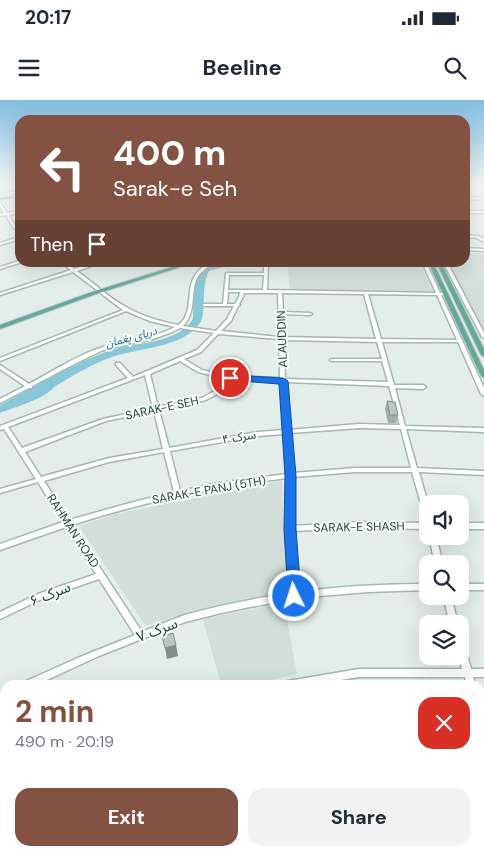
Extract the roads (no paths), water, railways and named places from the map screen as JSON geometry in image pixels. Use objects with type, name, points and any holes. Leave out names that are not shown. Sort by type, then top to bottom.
[{"type":"main road","points":[[0,326],[99,290],[173,267]]},
{"type":"main road","points":[[99,290],[177,267]]},
{"type":"main road","points":[[432,267],[445,294],[454,322],[484,376]]},
{"type":"main road","points":[[440,267],[484,354]]},
{"type":"street","points":[[470,236],[484,241]]},
{"type":"street","points":[[0,244],[15,240]]},
{"type":"street","points":[[470,249],[484,250]]},
{"type":"street","points":[[0,268],[15,264]]},
{"type":"street","points":[[68,267],[126,310],[152,320],[180,327],[250,337],[283,339],[460,341]]},
{"type":"street","points":[[0,294],[85,267]]},
{"type":"street","points":[[0,401],[88,355],[117,345],[156,337],[180,327],[190,316],[193,285],[197,274],[206,267]]},
{"type":"street","points":[[265,292],[266,267]]},
{"type":"street","points":[[426,267],[438,294],[454,322],[460,341],[484,394]]},
{"type":"street","points":[[448,267],[483,334]]},
{"type":"street","points":[[226,305],[227,274],[265,274]]},
{"type":"street","points":[[226,291],[445,294]]},
{"type":"street","points":[[3,427],[132,379],[199,351],[219,332],[238,305],[242,292]]},
{"type":"street","name":"ALAUDDIN","points":[[280,292],[283,381],[290,476],[290,529],[294,596]]},
{"type":"street","points":[[366,293],[421,495]]},
{"type":"street","points":[[204,305],[238,305]]},
{"type":"street","points":[[0,360],[126,310]]},
{"type":"street","points":[[281,314],[310,314]]},
{"type":"street","points":[[473,332],[483,334]]},
{"type":"street","points":[[181,359],[200,371],[230,378],[423,387]]},
{"type":"street","points":[[332,360],[384,360]]},
{"type":"street","points":[[118,364],[132,379]]},
{"type":"street","points":[[0,367],[30,387]]},
{"type":"street","points":[[147,373],[178,494]]},
{"type":"street","name":"SARAK-E SEH","points":[[21,451],[106,420],[204,399],[222,389],[230,378]]},
{"type":"street","name":"سرک ۴","points":[[0,491],[108,460],[287,431],[359,426],[484,430]]},
{"type":"street","name":"RAHMAN ROAD","points":[[3,427],[40,479],[140,636]]},
{"type":"street","name":"SARAK-E PANJ (5TH)","points":[[0,547],[67,522],[135,504],[178,494],[290,476],[356,470],[484,473]]},
{"type":"street","name":"SARAK-E SHASH","points":[[290,529],[359,525],[419,526]]},
{"type":"street","points":[[469,526],[484,526]]},
{"type":"street","name":"سرک ۶","points":[[0,616],[41,596],[102,574]]},
{"type":"street","name":"سرک ۷","points":[[38,680],[140,636],[190,618],[260,601],[294,596],[364,588],[419,587]]},
{"type":"street","points":[[469,587],[484,587]]},
{"type":"street","points":[[465,665],[469,680]]},
{"type":"street","points":[[318,680],[360,673],[484,673]]},
{"type":"water","points":[[211,267],[224,267],[209,271],[206,278],[202,319],[192,332],[171,343],[105,360],[54,387],[37,399],[0,413],[0,405],[75,365],[107,352],[152,342],[179,332],[193,319],[194,289],[199,276]]},
{"type":"water label","name":"دریای پغمان","points":[[131,337]]}]
